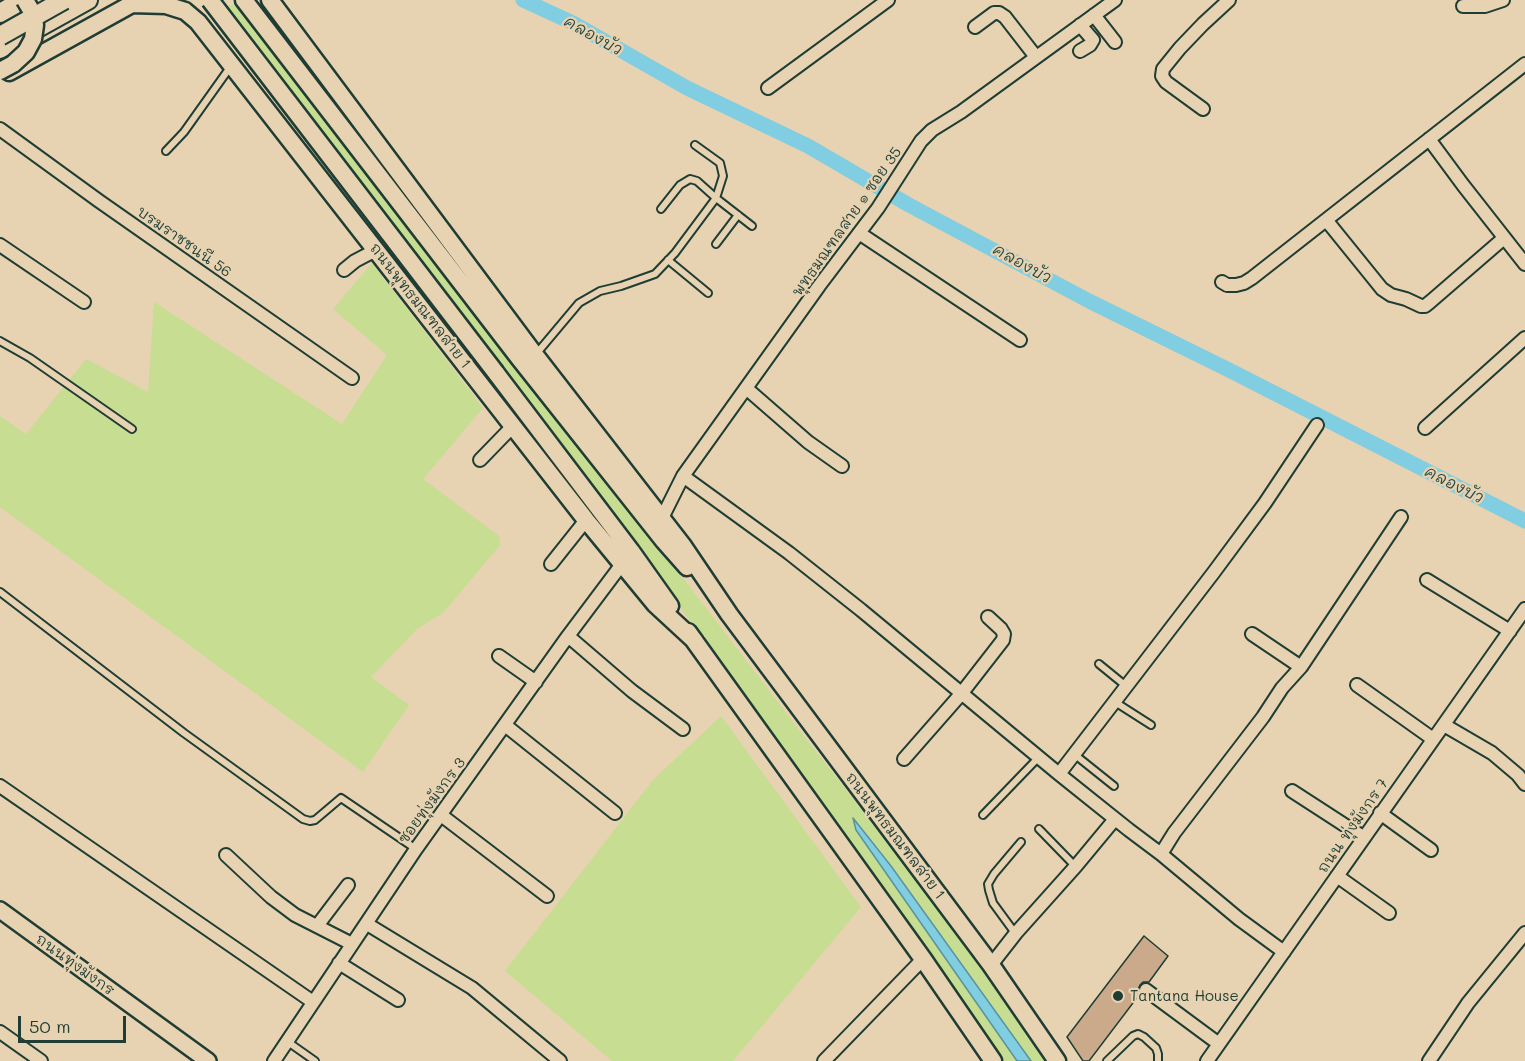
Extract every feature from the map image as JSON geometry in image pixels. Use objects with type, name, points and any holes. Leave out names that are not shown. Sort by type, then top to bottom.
[{"type":"main road","points":[[0,13],[24,0],[32,12],[35,25],[33,39],[26,52],[13,64],[0,70]]},
{"type":"main road","points":[[0,36],[64,0]]},
{"type":"main road","points":[[0,49],[88,0]]},
{"type":"main road","name":"ถนนพุทธมณฑลสาย 1","points":[[210,0],[631,551],[923,959],[993,1061]]},
{"type":"main road","points":[[218,0],[207,19],[210,34],[227,59]]},
{"type":"main road","name":"ถนนพุทธมณฑลสาย 1","points":[[244,0],[527,357],[662,518],[702,572],[729,614],[991,965],[1057,1061]]},
{"type":"main road","name":"ถนนพุทธมณฑลสาย 1","points":[[260,0],[275,6],[527,357],[664,542],[729,614]]},
{"type":"main road","points":[[0,77],[135,2]]},
{"type":"main road","name":"ถนนพุทธมณฑลสาย 1","points":[[135,2],[166,5],[185,11],[198,22],[586,520],[655,603],[694,640]]},
{"type":"street","points":[[768,88],[888,0]]},
{"type":"street","name":"พุทธมณฑลสาย ๑ ซอย 35","points":[[662,518],[683,476],[878,208],[921,141],[932,130],[961,112],[1115,0]]},
{"type":"street","points":[[1203,109],[1166,82],[1162,76],[1163,69],[1180,48],[1229,0]]},
{"type":"street","points":[[1463,6],[1485,6],[1503,0]]},
{"type":"street","points":[[975,27],[994,13],[999,13],[1005,17],[1036,57]]},
{"type":"street","points":[[1094,15],[1115,42]]},
{"type":"street","points":[[1080,25],[1093,40],[1090,45],[1080,51]]},
{"type":"street","points":[[1222,282],[1227,285],[1236,285],[1252,278],[1429,139],[1524,68]]},
{"type":"street","name":"บรมราชชนนี 56","points":[[0,129],[352,378]]},
{"type":"street","points":[[1429,139],[1525,264]]},
{"type":"street","points":[[1327,221],[1382,289],[1391,296],[1406,299],[1421,306],[1430,302],[1504,238]]},
{"type":"street","points":[[859,233],[1020,340]]},
{"type":"street","points":[[0,245],[84,302]]},
{"type":"street","points":[[344,270],[355,261],[376,250]]},
{"type":"street","points":[[1425,428],[1525,338]]},
{"type":"street","points":[[746,388],[808,442],[842,466]]},
{"type":"street","points":[[1059,774],[1214,572],[1317,425]]},
{"type":"street","points":[[480,460],[513,426]]},
{"type":"street","points":[[683,476],[789,553],[861,610],[1038,758],[1161,854],[1239,920],[1284,952]]},
{"type":"street","points":[[1161,854],[1174,832],[1263,717],[1282,688],[1301,667],[1401,517]]},
{"type":"street","points":[[551,564],[586,520]]},
{"type":"street","name":"ซอยทุ่งมังกร 3","points":[[274,1061],[416,849],[622,564]]},
{"type":"street","points":[[1427,580],[1510,631]]},
{"type":"street","name":"ถนน ทุ่งมังกร 7","points":[[1207,1061],[1525,609]]},
{"type":"street","points":[[904,759],[961,694],[1003,640],[1004,634],[1001,629],[988,617]]},
{"type":"street","points":[[1252,634],[1301,667]]},
{"type":"street","points":[[568,636],[638,696],[683,729]]},
{"type":"street","points":[[499,656],[536,682]]},
{"type":"street","points":[[1357,685],[1433,739]]},
{"type":"street","points":[[505,725],[615,813]]},
{"type":"street","points":[[1444,725],[1492,753],[1525,784]]},
{"type":"street","points":[[0,786],[313,1002]]},
{"type":"street","points":[[1292,791],[1363,837]]},
{"type":"street","points":[[1380,813],[1431,850]]},
{"type":"street","points":[[441,814],[548,896]]},
{"type":"street","points":[[991,965],[1115,819]]},
{"type":"street","points":[[226,855],[295,915],[352,944]]},
{"type":"street","points":[[1337,876],[1389,913]]},
{"type":"street","points":[[317,926],[348,885]]},
{"type":"street","name":"ถนนทุ่งมังกร","points":[[0,910],[208,1061]]},
{"type":"street","points":[[367,924],[472,988],[560,1061]]},
{"type":"street","points":[[1430,1061],[1468,1003],[1525,933]]},
{"type":"street","points":[[824,1061],[923,959]]},
{"type":"street","points":[[339,963],[398,1000]]},
{"type":"street","points":[[1146,990],[1219,1044]]},
{"type":"street","points":[[0,1032],[41,1061]]},
{"type":"lane","points":[[166,151],[184,132],[227,59]]},
{"type":"lane","points":[[527,357],[579,303],[600,291],[655,274],[668,260],[716,198],[723,176],[720,163],[695,145]]},
{"type":"lane","points":[[661,208],[680,185],[690,179],[697,181],[752,226]]},
{"type":"lane","points":[[716,244],[738,215]]},
{"type":"lane","points":[[668,260],[708,293]]},
{"type":"lane","points":[[0,341],[30,358],[132,429]]},
{"type":"lane","points":[[0,592],[184,733],[303,819],[315,820],[341,798],[416,849]]},
{"type":"lane","points":[[1099,664],[1126,686]]},
{"type":"lane","points":[[1114,702],[1151,724]]},
{"type":"lane","points":[[1074,754],[1114,786]]},
{"type":"lane","points":[[984,815],[1038,758]]},
{"type":"lane","points":[[1039,829],[1076,867]]},
{"type":"lane","points":[[1016,933],[993,903],[988,884],[1021,842]]},
{"type":"lane","points":[[1107,1061],[1138,1034],[1156,1048],[1158,1061]]},
{"type":"lane","points":[[287,1041],[315,1061]]},
{"type":"green space","points":[[251,0],[263,9],[432,233],[647,531],[926,891],[1045,1061],[1031,1061],[891,866],[853,821],[856,830],[1017,1061],[1005,1061],[832,816],[575,463],[507,375],[393,251],[215,21],[215,15],[227,6]]},
{"type":"green space","points":[[372,263],[483,408],[423,479],[499,536],[500,545],[443,613],[417,629],[371,677],[409,705],[363,772],[0,507],[0,416],[26,434],[86,359],[148,392],[154,302],[342,424],[387,355],[333,309]]},
{"type":"green space","points":[[721,716],[861,907],[733,1061],[612,1061],[505,971],[653,780]]},
{"type":"water","points":[[853,818],[891,866],[1031,1061],[1017,1061],[856,830]]},
{"type":"building","name":"Tantana House","points":[[1144,936],[1168,956],[1149,982],[1143,982],[1140,985],[1139,995],[1089,1061],[1083,1061],[1067,1037]]},
{"type":"waterway","name":"คลองบัว","points":[[523,0],[573,23],[687,88],[808,146],[909,205],[1089,301],[1525,521]]},
{"type":"place","name":"Tantana House","points":[[1118,996]]}]
